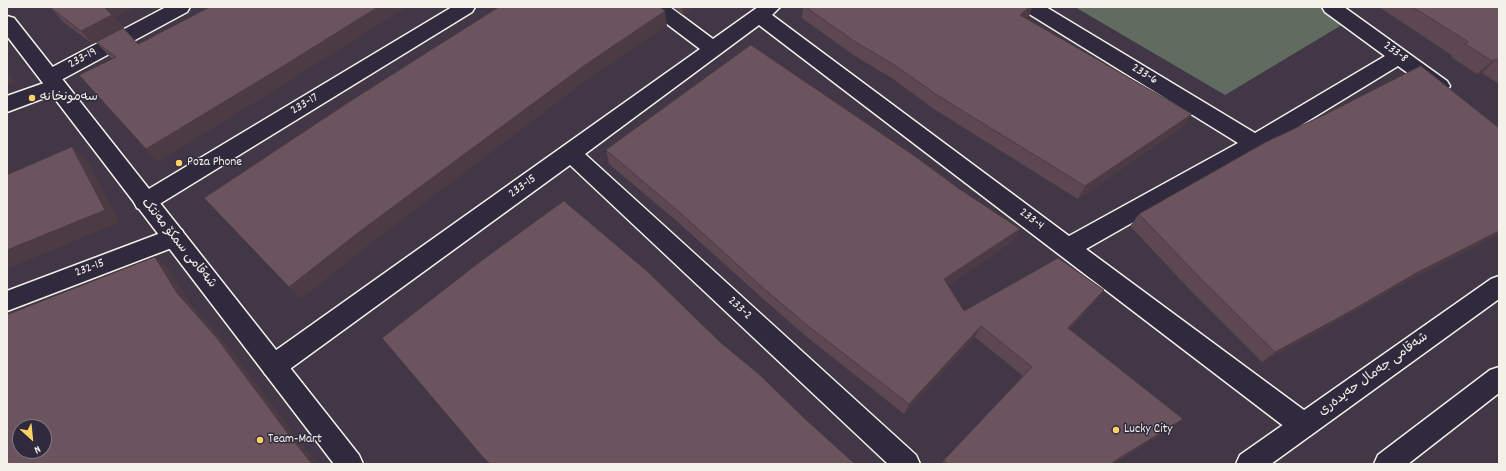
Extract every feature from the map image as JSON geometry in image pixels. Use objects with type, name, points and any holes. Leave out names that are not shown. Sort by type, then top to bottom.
[{"type":"street","name":"233-19","points":[[7,104],[53,82],[181,7]]},
{"type":"street","name":"233-17","points":[[145,202],[466,7]]},
{"type":"street","points":[[657,7],[714,49]]},
{"type":"street","name":"233-8","points":[[1330,7],[1455,96]]},
{"type":"street","name":"233-6","points":[[1046,10],[1255,143]]},
{"type":"street","name":"233-15","points":[[274,366],[571,153],[765,11]]},
{"type":"street","name":"233-4","points":[[765,11],[1068,248],[1303,425]]},
{"type":"street","name":"شەقامی سمکۆ مەنتک","points":[[7,23],[350,464]]},
{"type":"street","points":[[1068,248],[1255,143],[1398,56]]},
{"type":"street","name":"233-2","points":[[571,153],[907,464]]},
{"type":"street","name":"232-15","points":[[7,302],[174,237]]},
{"type":"street","name":"شەقامی جەمال حەیدەری","points":[[1249,464],[1499,286]]},
{"type":"street","points":[[1387,464],[1499,378]]},
{"type":"green space","points":[[1075,7],[1323,7],[1345,23],[1225,95]]},
{"type":"building","points":[[50,7],[104,7],[112,15],[81,31]]},
{"type":"building","points":[[210,7],[378,7],[146,149],[79,75],[116,57],[96,42],[123,28],[138,44]]},
{"type":"building","points":[[499,7],[660,7],[665,11],[585,65],[359,232],[289,287],[204,198],[352,100]]},
{"type":"building","points":[[806,7],[1029,7],[1020,15],[1192,114],[1085,186],[937,95],[896,66],[854,41]]},
{"type":"building","points":[[1413,7],[1499,7],[1499,61],[1496,59],[1492,61],[1465,44],[1468,42]]},
{"type":"building","points":[[751,45],[1020,229],[944,279],[964,311],[1058,258],[1104,290],[1068,328],[1183,419],[1113,462],[1116,464],[948,464],[944,460],[1032,367],[981,326],[909,404],[808,326],[762,287],[677,210],[606,150]]},
{"type":"building","points":[[1421,66],[1499,128],[1499,231],[1418,272],[1349,312],[1275,352],[1202,280],[1139,214],[1266,142],[1324,115]]},
{"type":"building","points":[[72,147],[105,210],[7,250],[7,175]]},
{"type":"building","points":[[564,201],[648,272],[720,342],[761,376],[804,418],[855,464],[490,464],[382,338],[481,261]]},
{"type":"building","points":[[155,257],[177,293],[216,337],[312,464],[7,464],[7,315]]},
{"type":"place","name":"سەمونخانە","points":[[32,98]]},
{"type":"place","name":"Poza Phone","points":[[179,163]]},
{"type":"place","name":"Lucky City","points":[[1116,430]]},
{"type":"place","name":"Team-Mart","points":[[260,440]]}]
